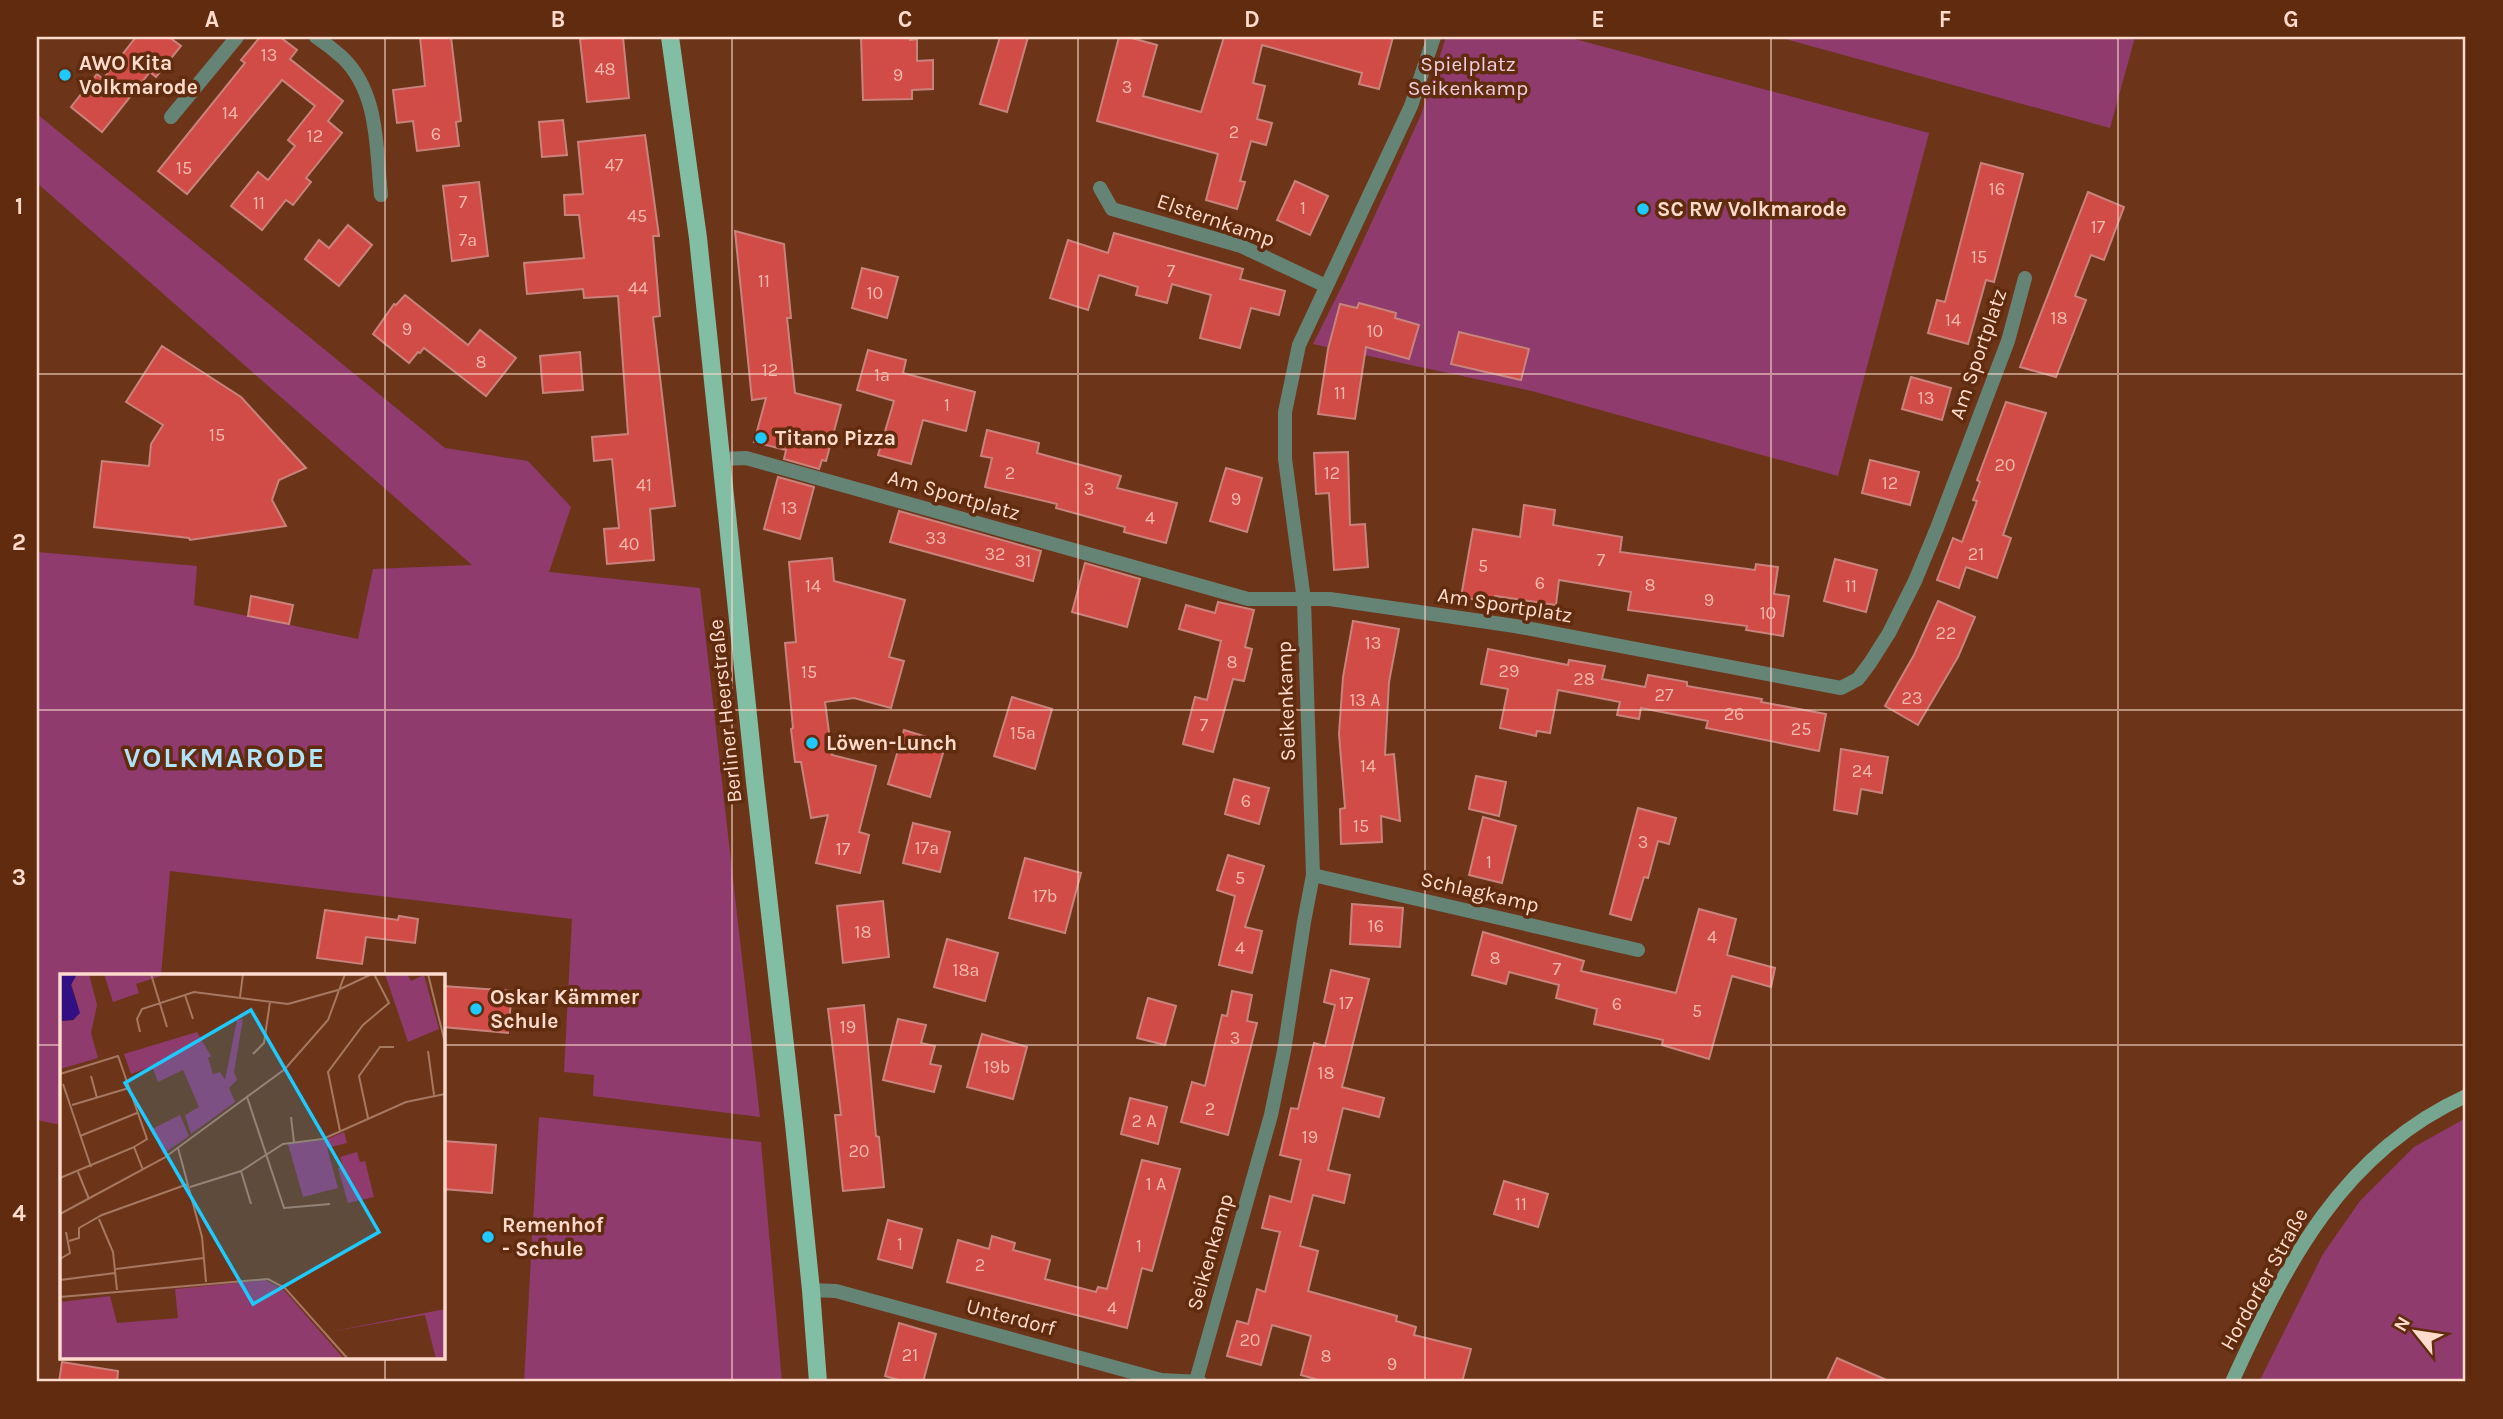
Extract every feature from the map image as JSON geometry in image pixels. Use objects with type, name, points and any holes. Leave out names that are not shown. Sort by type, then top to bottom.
[{"type":"main road","name":"Berliner Heerstraße","points":[[670,37],[698,237],[811,1290],[818,1382]]},
{"type":"main road","name":"Hordorfer Straße","points":[[2232,1382],[2285,1275],[2309,1233],[2333,1199],[2381,1150],[2413,1124],[2466,1096]]},
{"type":"street","points":[[171,117],[237,37]]},
{"type":"street","points":[[316,37],[343,57],[369,96],[381,195]]},
{"type":"street","name":"Seikenkamp","points":[[1198,1382],[1270,1115],[1284,1051],[1313,875],[1304,600],[1285,459],[1285,412],[1299,345],[1411,106],[1434,37]]},
{"type":"street","name":"Elsternkamp","points":[[1100,188],[1112,209],[1241,246],[1326,286]]},
{"type":"street","name":"Am Sportplatz","points":[[721,459],[746,458],[1248,599],[1330,599],[1515,626],[1841,688],[1858,679],[1870,663],[1889,633],[1915,581],[2008,341],[2025,278]]},
{"type":"street","name":"Schlagkamp","points":[[1313,875],[1638,950]]},
{"type":"street","name":"Unterdorf","points":[[811,1290],[836,1291],[1161,1381],[1198,1382]]},
{"type":"green space","name":"SC RW Volkmarode","points":[[1446,37],[1567,37],[1929,133],[1838,476],[1532,391],[1313,344],[1421,115]]},
{"type":"green space","points":[[1778,37],[2135,37],[2110,128]]},
{"type":"green space","points":[[37,114],[445,448],[528,461],[571,507],[549,572],[700,588],[760,1117],[593,1096],[594,1075],[564,1072],[572,919],[170,871],[161,974],[60,974],[60,1125],[37,1120],[37,552],[197,566],[194,605],[358,639],[373,569],[472,565],[37,183]]},
{"type":"green space","points":[[539,1117],[761,1142],[782,1382],[524,1382]]},
{"type":"green space","points":[[2466,1118],[2466,1382],[2259,1382],[2323,1254],[2360,1201],[2414,1147]]},
{"type":"building","points":[[136,37],[169,37],[181,46],[156,77],[150,72],[102,132],[71,107],[97,74],[103,79]]},
{"type":"building","points":[[260,37],[280,37],[297,50],[290,59],[343,101],[328,121],[342,133],[306,178],[311,182],[293,205],[286,200],[262,230],[231,206],[258,172],[268,180],[295,146],[288,140],[315,106],[282,80],[187,194],[158,171],[245,63],[241,60]]},
{"type":"building","points":[[420,37],[451,37],[461,121],[456,122],[459,146],[417,151],[413,121],[397,123],[393,90],[425,86]]},
{"type":"building","points":[[623,37],[629,98],[587,102],[580,39]]},
{"type":"building","points":[[861,37],[917,39],[917,61],[933,60],[933,89],[912,90],[912,99],[863,100]]},
{"type":"building","points":[[1000,37],[1028,37],[1007,112],[980,104]]},
{"type":"building","points":[[1119,37],[1157,45],[1143,96],[1201,112],[1224,37],[1393,37],[1379,89],[1359,84],[1362,73],[1262,45],[1253,83],[1265,86],[1257,119],[1272,123],[1266,145],[1251,141],[1240,181],[1245,182],[1237,209],[1206,200],[1218,154],[1097,121]]},
{"type":"building","points":[[563,120],[567,155],[542,157],[539,122]]},
{"type":"building","points":[[645,135],[659,236],[653,236],[660,316],[653,317],[675,506],[650,509],[654,560],[607,564],[604,529],[619,528],[612,459],[594,461],[592,437],[628,434],[618,296],[584,298],[583,289],[527,294],[524,263],[584,258],[579,215],[565,215],[564,195],[583,194],[578,142]]},
{"type":"building","points":[[1981,163],[2023,174],[1994,282],[1986,280],[1968,344],[1928,333],[1937,300],[1945,302]]},
{"type":"building","points":[[1295,181],[1328,196],[1310,235],[1277,220]]},
{"type":"building","points":[[479,182],[488,256],[452,261],[443,186]]},
{"type":"building","points":[[2088,192],[2124,207],[2104,260],[2091,255],[2075,296],[2086,300],[2056,377],[2020,367]]},
{"type":"building","points":[[348,225],[372,245],[339,286],[305,259],[319,240],[329,248]]},
{"type":"building","points":[[735,231],[784,244],[791,318],[787,318],[795,393],[841,405],[826,461],[822,460],[819,469],[784,459],[786,450],[754,442],[766,398],[752,400]]},
{"type":"building","points":[[1114,233],[1243,269],[1240,279],[1285,291],[1279,315],[1251,308],[1240,348],[1200,338],[1211,295],[1172,284],[1167,303],[1136,295],[1138,287],[1099,275],[1088,310],[1050,298],[1068,240],[1108,253]]},
{"type":"building","points":[[862,268],[898,277],[887,318],[852,308]]},
{"type":"building","points":[[405,295],[468,345],[480,330],[516,358],[486,396],[424,348],[409,363],[373,334],[394,304]]},
{"type":"building","points":[[1359,303],[1396,313],[1395,318],[1419,325],[1409,359],[1366,347],[1355,419],[1318,414],[1328,349],[1340,304],[1357,308]]},
{"type":"building","points":[[1459,332],[1529,349],[1521,380],[1451,364]]},
{"type":"building","points":[[162,346],[241,397],[306,468],[279,480],[272,500],[286,526],[190,540],[94,527],[102,461],[149,466],[151,444],[163,425],[126,402]]},
{"type":"building","points":[[868,350],[906,360],[903,373],[975,392],[966,431],[923,420],[911,464],[878,455],[894,401],[857,390]]},
{"type":"building","points":[[580,352],[583,390],[543,393],[540,356]]},
{"type":"building","points":[[1911,377],[1951,388],[1942,420],[1902,409]]},
{"type":"building","points":[[2006,402],[2046,413],[2003,535],[2011,538],[1997,578],[1966,567],[1959,588],[1937,580],[1953,538],[1962,542],[1977,501],[1973,500],[1980,482],[1977,480]]},
{"type":"building","points":[[987,430],[1039,443],[1037,453],[1121,476],[1117,488],[1177,503],[1166,543],[1124,532],[1125,527],[1056,508],[1057,504],[985,487],[992,458],[981,456]]},
{"type":"building","points":[[1348,452],[1350,525],[1365,524],[1368,567],[1334,570],[1329,493],[1316,494],[1314,453]]},
{"type":"building","points":[[1870,460],[1919,472],[1910,505],[1862,493]]},
{"type":"building","points":[[1226,468],[1262,478],[1247,532],[1210,521]]},
{"type":"building","points":[[778,477],[814,487],[800,539],[764,529]]},
{"type":"building","points":[[1524,505],[1555,510],[1553,525],[1622,537],[1620,552],[1755,570],[1756,564],[1778,567],[1774,594],[1789,596],[1783,636],[1746,630],[1747,626],[1628,610],[1631,592],[1559,580],[1556,605],[1495,596],[1494,603],[1461,597],[1473,529],[1520,537]]},
{"type":"building","points":[[899,511],[1041,551],[1033,581],[890,542]]},
{"type":"building","points":[[832,558],[834,581],[905,600],[889,657],[904,661],[891,708],[854,698],[825,702],[832,755],[876,766],[859,832],[869,835],[860,873],[816,863],[828,815],[811,818],[801,762],[795,762],[791,729],[785,643],[796,642],[789,562]]},
{"type":"building","points":[[1835,559],[1877,570],[1866,612],[1824,601]]},
{"type":"building","points":[[1085,563],[1140,579],[1127,627],[1072,612]]},
{"type":"building","points":[[251,596],[293,605],[289,624],[248,616]]},
{"type":"building","points":[[1938,601],[1975,617],[1958,657],[1918,725],[1885,706],[1914,655]]},
{"type":"building","points":[[1218,602],[1254,610],[1245,647],[1252,649],[1244,681],[1233,679],[1213,752],[1183,744],[1195,697],[1207,700],[1221,641],[1179,629],[1186,605],[1215,613]]},
{"type":"building","points":[[1353,621],[1399,629],[1389,682],[1385,755],[1394,754],[1400,821],[1381,816],[1382,842],[1341,844],[1340,809],[1345,808],[1339,734],[1343,677]]},
{"type":"building","points":[[1488,649],[1568,665],[1569,660],[1605,666],[1602,679],[1645,687],[1648,675],[1687,682],[1687,686],[1826,714],[1819,751],[1706,728],[1708,721],[1641,708],[1639,719],[1617,715],[1620,702],[1558,690],[1550,733],[1537,731],[1536,736],[1500,728],[1508,689],[1481,684]]},
{"type":"building","points":[[1012,697],[1052,709],[1035,769],[994,756]]},
{"type":"building","points":[[904,730],[946,743],[930,797],[888,784]]},
{"type":"building","points":[[1841,749],[1888,757],[1882,793],[1861,789],[1857,814],[1834,810]]},
{"type":"building","points":[[1476,776],[1506,782],[1499,816],[1469,809]]},
{"type":"building","points":[[1234,779],[1269,788],[1259,824],[1225,814]]},
{"type":"building","points":[[1638,808],[1676,818],[1669,844],[1658,841],[1648,878],[1644,877],[1631,920],[1610,914]]},
{"type":"building","points":[[1483,817],[1516,826],[1502,883],[1469,875]]},
{"type":"building","points":[[913,823],[950,832],[940,872],[903,863]]},
{"type":"building","points":[[1228,855],[1264,866],[1245,927],[1262,931],[1252,973],[1219,965],[1235,896],[1217,890]]},
{"type":"building","points":[[1025,858],[1081,873],[1065,933],[1009,918]]},
{"type":"building","points":[[883,901],[889,957],[843,963],[837,906]]},
{"type":"building","points":[[1352,904],[1403,908],[1400,947],[1350,944]]},
{"type":"building","points":[[1699,909],[1736,919],[1727,955],[1775,968],[1771,987],[1732,976],[1709,1059],[1662,1045],[1663,1040],[1594,1024],[1597,1009],[1556,998],[1559,985],[1509,972],[1506,984],[1472,975],[1483,932],[1584,961],[1581,971],[1676,993]]},
{"type":"building","points":[[325,910],[398,920],[399,916],[418,919],[415,943],[366,937],[362,964],[317,958]]},
{"type":"building","points":[[947,939],[998,953],[985,1001],[934,987]]},
{"type":"building","points":[[1331,970],[1369,979],[1342,1087],[1384,1098],[1379,1117],[1343,1108],[1328,1170],[1350,1175],[1344,1203],[1313,1195],[1300,1246],[1318,1251],[1308,1291],[1397,1316],[1396,1321],[1416,1327],[1414,1335],[1471,1349],[1462,1382],[1326,1382],[1301,1375],[1311,1336],[1272,1325],[1261,1365],[1227,1356],[1237,1321],[1248,1324],[1257,1289],[1265,1292],[1280,1232],[1262,1228],[1270,1196],[1291,1202],[1301,1160],[1280,1155],[1291,1108],[1298,1109],[1314,1043],[1325,1046],[1335,1005],[1324,1002]]},
{"type":"building","name":"Oskar Kämmer Schule","points":[[444,986],[512,991],[508,1033],[444,1027]]},
{"type":"building","points":[[1232,991],[1252,995],[1247,1021],[1257,1023],[1228,1135],[1181,1122],[1192,1082],[1205,1086],[1222,1015],[1227,1016]]},
{"type":"building","points":[[1148,998],[1176,1006],[1165,1045],[1137,1038]]},
{"type":"building","points":[[864,1005],[876,1136],[879,1137],[884,1187],[843,1191],[835,1115],[841,1115],[828,1009]]},
{"type":"building","points":[[898,1019],[926,1025],[921,1043],[935,1046],[930,1064],[941,1066],[934,1092],[883,1080]]},
{"type":"building","points":[[982,1034],[1027,1047],[1013,1099],[967,1087]]},
{"type":"building","points":[[1130,1098],[1167,1107],[1158,1144],[1121,1134]]},
{"type":"building","points":[[444,1141],[496,1145],[492,1193],[444,1189]]},
{"type":"building","points":[[1142,1160],[1180,1169],[1152,1271],[1142,1268],[1127,1328],[947,1282],[958,1240],[989,1249],[992,1236],[1015,1243],[1013,1250],[1050,1260],[1045,1279],[1096,1292],[1098,1287],[1107,1289]]},
{"type":"building","points":[[1504,1181],[1548,1194],[1538,1227],[1494,1214]]},
{"type":"building","points":[[888,1220],[922,1229],[912,1268],[878,1259]]},
{"type":"building","points":[[899,1323],[936,1334],[923,1382],[906,1382],[885,1376]]},
{"type":"building","points":[[1837,1358],[1891,1382],[1826,1382]]},
{"type":"building","points":[[62,1362],[118,1371],[117,1382],[59,1382]]},
{"type":"place","name":"AWO Kita Volkmarode","points":[[65,75]]},
{"type":"place","name":"SC RW Volkmarode","points":[[1643,209]]},
{"type":"place","name":"Titano Pizza","points":[[761,438]]},
{"type":"place","name":"Löwen-Lunch","points":[[812,743]]},
{"type":"place","name":"Oskar Kämmer Schule","points":[[476,1009]]},
{"type":"place","name":"Remenhof - Schule","points":[[488,1237]]},
{"type":"district","name":"VOLKMARODE","points":[[225,757]]},
{"type":"park label","name":"Spielplatz Seikenkamp","points":[[1468,76]]}]
